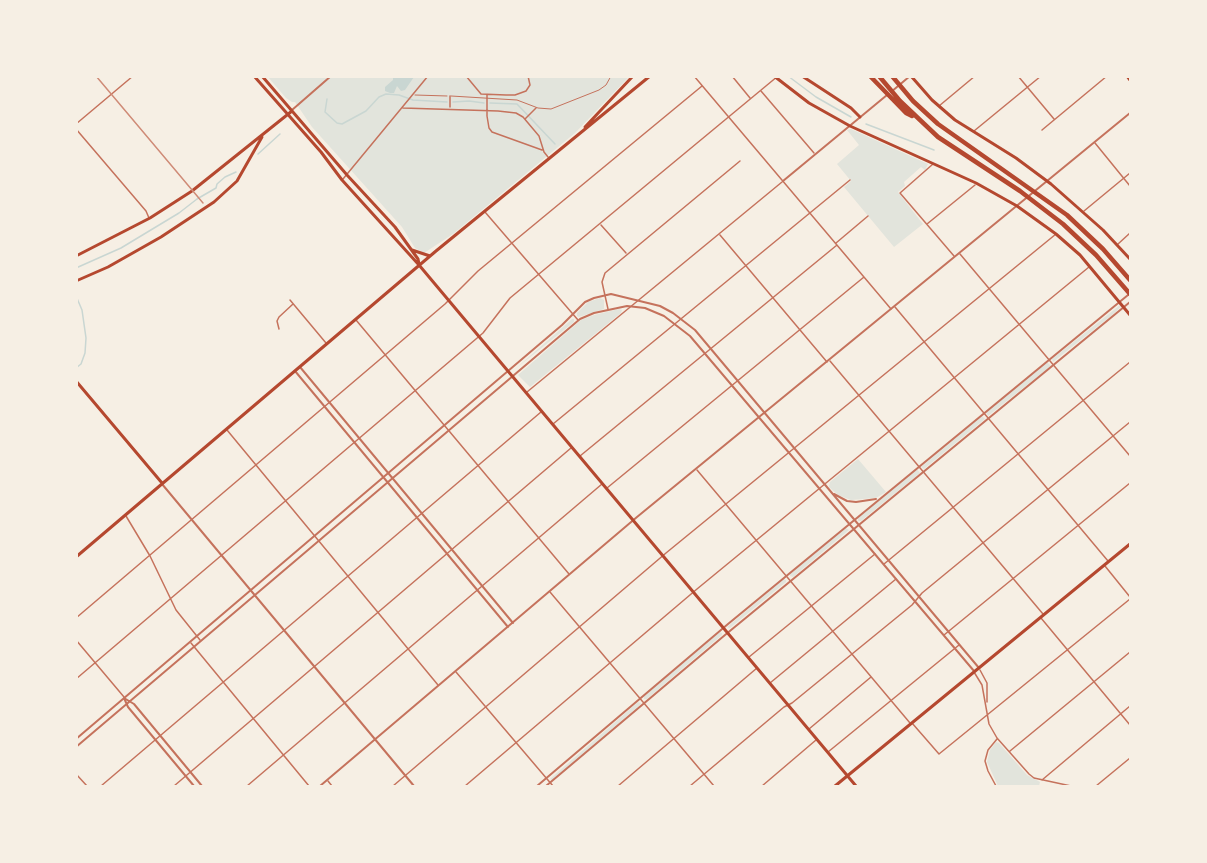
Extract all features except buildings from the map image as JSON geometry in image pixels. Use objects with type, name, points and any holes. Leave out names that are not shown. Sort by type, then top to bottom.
[{"type":"highway","points":[[870,76],[906,113],[917,119]]},
{"type":"highway","points":[[879,76],[917,119],[948,144],[1034,201],[1064,224],[1102,261],[1131,294]]},
{"type":"highway","points":[[892,76],[938,124],[1067,215],[1098,243],[1131,280]]},
{"type":"main road","points":[[254,76],[342,180],[419,265],[856,786]]},
{"type":"main road","points":[[262,76],[347,175],[396,227],[418,259],[419,265]]},
{"type":"main road","points":[[583,129],[633,76]]},
{"type":"main road","points":[[76,557],[419,265],[650,76]]},
{"type":"main road","points":[[802,76],[850,108],[858,119]]},
{"type":"main road","points":[[1128,76],[1131,80]]},
{"type":"main road","points":[[776,77],[810,103],[850,126],[976,183],[1018,205],[1056,234],[1090,266],[1127,305],[1131,315]]},
{"type":"main road","points":[[909,77],[939,106],[1084,211],[1131,259]]},
{"type":"main road","points":[[76,256],[150,218],[192,191],[292,111]]},
{"type":"main road","points":[[76,281],[108,267],[161,237],[214,202],[237,181],[264,135]]},
{"type":"main road","points":[[390,231],[396,227]]},
{"type":"main road","points":[[412,250],[430,256]]},
{"type":"main road","points":[[76,381],[162,484]]},
{"type":"main road","points":[[835,786],[1131,544]]},
{"type":"street","points":[[77,122],[133,76]]},
{"type":"street","points":[[292,111],[331,76]]},
{"type":"street","points":[[342,180],[428,76]]},
{"type":"street","points":[[466,76],[479,92],[487,96],[521,94],[530,87],[528,76]]},
{"type":"street","points":[[694,76],[891,309]]},
{"type":"street","points":[[732,76],[750,98]]},
{"type":"street","points":[[939,106],[975,76]]},
{"type":"street","points":[[1018,76],[1054,119]]},
{"type":"street","points":[[973,131],[1041,76]]},
{"type":"street","points":[[1042,130],[1107,76]]},
{"type":"street","points":[[76,680],[479,337],[490,326],[507,301],[776,77]]},
{"type":"street","points":[[526,393],[909,77]]},
{"type":"street","points":[[76,618],[386,355],[448,301],[478,271],[702,86]]},
{"type":"street","points":[[760,90],[815,155]]},
{"type":"street","points":[[450,96],[450,109]]},
{"type":"street","points":[[487,96],[488,125],[494,134],[544,151]]},
{"type":"street","points":[[403,108],[513,112],[526,118],[540,136],[544,151],[549,158]]},
{"type":"street","points":[[526,118],[536,108]]},
{"type":"street","points":[[320,786],[633,520],[1131,113]]},
{"type":"street","points":[[76,129],[150,218]]},
{"type":"street","points":[[1094,143],[1131,186]]},
{"type":"street","points":[[608,310],[602,276],[740,161]]},
{"type":"street","points":[[933,163],[900,193],[955,257]]},
{"type":"street","points":[[1084,211],[1131,173]]},
{"type":"street","points":[[553,425],[850,180]]},
{"type":"street","points":[[927,224],[976,183]]},
{"type":"street","points":[[485,211],[578,320]]},
{"type":"street","points":[[579,456],[773,298],[868,216]]},
{"type":"street","points":[[601,224],[627,254]]},
{"type":"street","points":[[1117,244],[1131,233]]},
{"type":"street","points":[[719,234],[919,466],[1013,579],[1067,650],[1131,725]]},
{"type":"street","points":[[393,786],[663,556],[1056,234]]},
{"type":"street","points":[[960,253],[1131,456]]},
{"type":"street","points":[[465,786],[693,592],[1090,266]]},
{"type":"street","points":[[606,488],[864,277]]},
{"type":"street","points":[[76,739],[508,371],[588,300],[617,294],[660,306],[695,330],[978,668],[987,683],[988,715],[997,738],[1029,774],[1041,781],[1071,786]]},
{"type":"street","points":[[537,786],[854,519],[1131,294]]},
{"type":"street","points":[[290,300],[327,344]]},
{"type":"street","points":[[639,300],[645,308]]},
{"type":"street","points":[[279,329],[277,321],[279,317],[294,303]]},
{"type":"street","points":[[546,786],[551,785],[790,580],[1127,305]]},
{"type":"street","points":[[76,747],[578,320],[589,315],[631,306],[645,308],[676,324],[690,336],[974,672],[982,685],[987,706]]},
{"type":"street","points":[[894,306],[1109,561]]},
{"type":"street","points":[[356,319],[570,574]]},
{"type":"street","points":[[883,564],[1131,362]]},
{"type":"street","points":[[300,367],[513,623]]},
{"type":"street","points":[[295,371],[508,627]]},
{"type":"street","points":[[101,786],[541,411]]},
{"type":"street","points":[[690,786],[1131,422]]},
{"type":"street","points":[[226,429],[439,686]]},
{"type":"street","points":[[174,786],[572,447]]},
{"type":"street","points":[[696,469],[891,701],[939,754],[1131,598],[1104,565]]},
{"type":"street","points":[[247,786],[602,483]]},
{"type":"street","points":[[944,636],[1131,483]]},
{"type":"street","points":[[162,484],[414,786]]},
{"type":"street","points":[[831,492],[847,501],[856,502],[872,501],[882,496]]},
{"type":"street","points":[[125,515],[150,556],[170,600],[201,641]]},
{"type":"street","points":[[748,658],[875,554]]},
{"type":"street","points":[[769,683],[896,579]]},
{"type":"street","points":[[550,591],[714,786]]},
{"type":"street","points":[[76,640],[202,786]]},
{"type":"street","points":[[190,642],[309,786]]},
{"type":"street","points":[[827,753],[959,645]]},
{"type":"street","points":[[1009,752],[1131,652]]},
{"type":"street","points":[[618,786],[757,668]]},
{"type":"street","points":[[455,671],[551,785]]},
{"type":"street","points":[[808,730],[872,677]]},
{"type":"street","points":[[129,703],[194,786]]},
{"type":"street","points":[[1041,781],[1131,706]]},
{"type":"street","points":[[996,786],[985,761],[987,750],[997,738]]},
{"type":"street","points":[[762,786],[817,740]]},
{"type":"street","points":[[1096,786],[1131,758]]},
{"type":"street","points":[[76,774],[87,786]]},
{"type":"street","points":[[327,781],[332,786]]},
{"type":"lane","points":[[413,95],[487,96],[521,100],[536,108],[551,109],[564,106],[602,88],[611,76]]},
{"type":"shaded area","points":[[268,77],[629,77],[575,133],[453,234],[424,253],[415,248],[402,227],[312,127],[295,102],[286,98]]},
{"type":"shaded area","points":[[393,77],[414,77],[405,90],[401,91],[397,86],[394,93],[390,93],[385,91],[385,87],[393,80]]},
{"type":"shaded area","points":[[851,129],[928,164],[925,170],[921,167],[904,182],[905,186],[898,192],[923,224],[894,247],[844,187],[851,181],[837,164],[859,145],[847,130]]},
{"type":"shaded area","points":[[600,298],[604,300],[604,309],[577,316],[577,313],[588,302]]},
{"type":"shaded area","points":[[1120,305],[1121,307],[1111,316],[1053,362],[1052,359]]},
{"type":"shaded area","points":[[622,310],[621,313],[530,387],[518,375],[581,320]]},
{"type":"shaded area","points":[[572,319],[574,322],[514,370]]},
{"type":"shaded area","points":[[1047,362],[1051,366],[988,416],[986,412]]},
{"type":"shaded area","points":[[982,416],[985,419],[924,469],[921,467]]},
{"type":"shaded area","points":[[858,459],[886,492],[876,498],[851,500],[838,495],[829,487],[830,482]]},
{"type":"shaded area","points":[[917,469],[920,473],[861,521],[858,521],[858,518]]},
{"type":"shaded area","points":[[846,528],[849,530],[793,577],[790,576],[790,574]]},
{"type":"shaded area","points":[[784,579],[786,582],[730,628],[727,627]]},
{"type":"shaded area","points":[[720,632],[722,635],[647,699],[644,699],[644,696]]},
{"type":"shaded area","points":[[638,702],[641,703],[640,705],[552,780],[550,779]]},
{"type":"shaded area","points":[[996,742],[1027,775],[1040,782],[1039,786],[998,786],[987,762],[990,750]]},
{"type":"waterway","points":[[788,76],[816,97],[851,117]]},
{"type":"waterway","points":[[327,99],[325,112],[337,123],[342,124],[366,111],[379,97],[386,94],[399,95],[413,100],[447,102]]},
{"type":"waterway","points":[[453,102],[484,103]]},
{"type":"waterway","points":[[490,103],[517,104],[555,144]]},
{"type":"waterway","points":[[866,124],[934,150]]},
{"type":"waterway","points":[[258,154],[280,134]]},
{"type":"waterway","points":[[76,268],[121,248],[179,213],[216,188],[225,177],[236,172]]},
{"type":"waterway","points":[[76,296],[82,310],[86,338],[85,353],[81,364],[76,368]]},
{"type":"railway","points":[[96,76],[203,203]]}]
